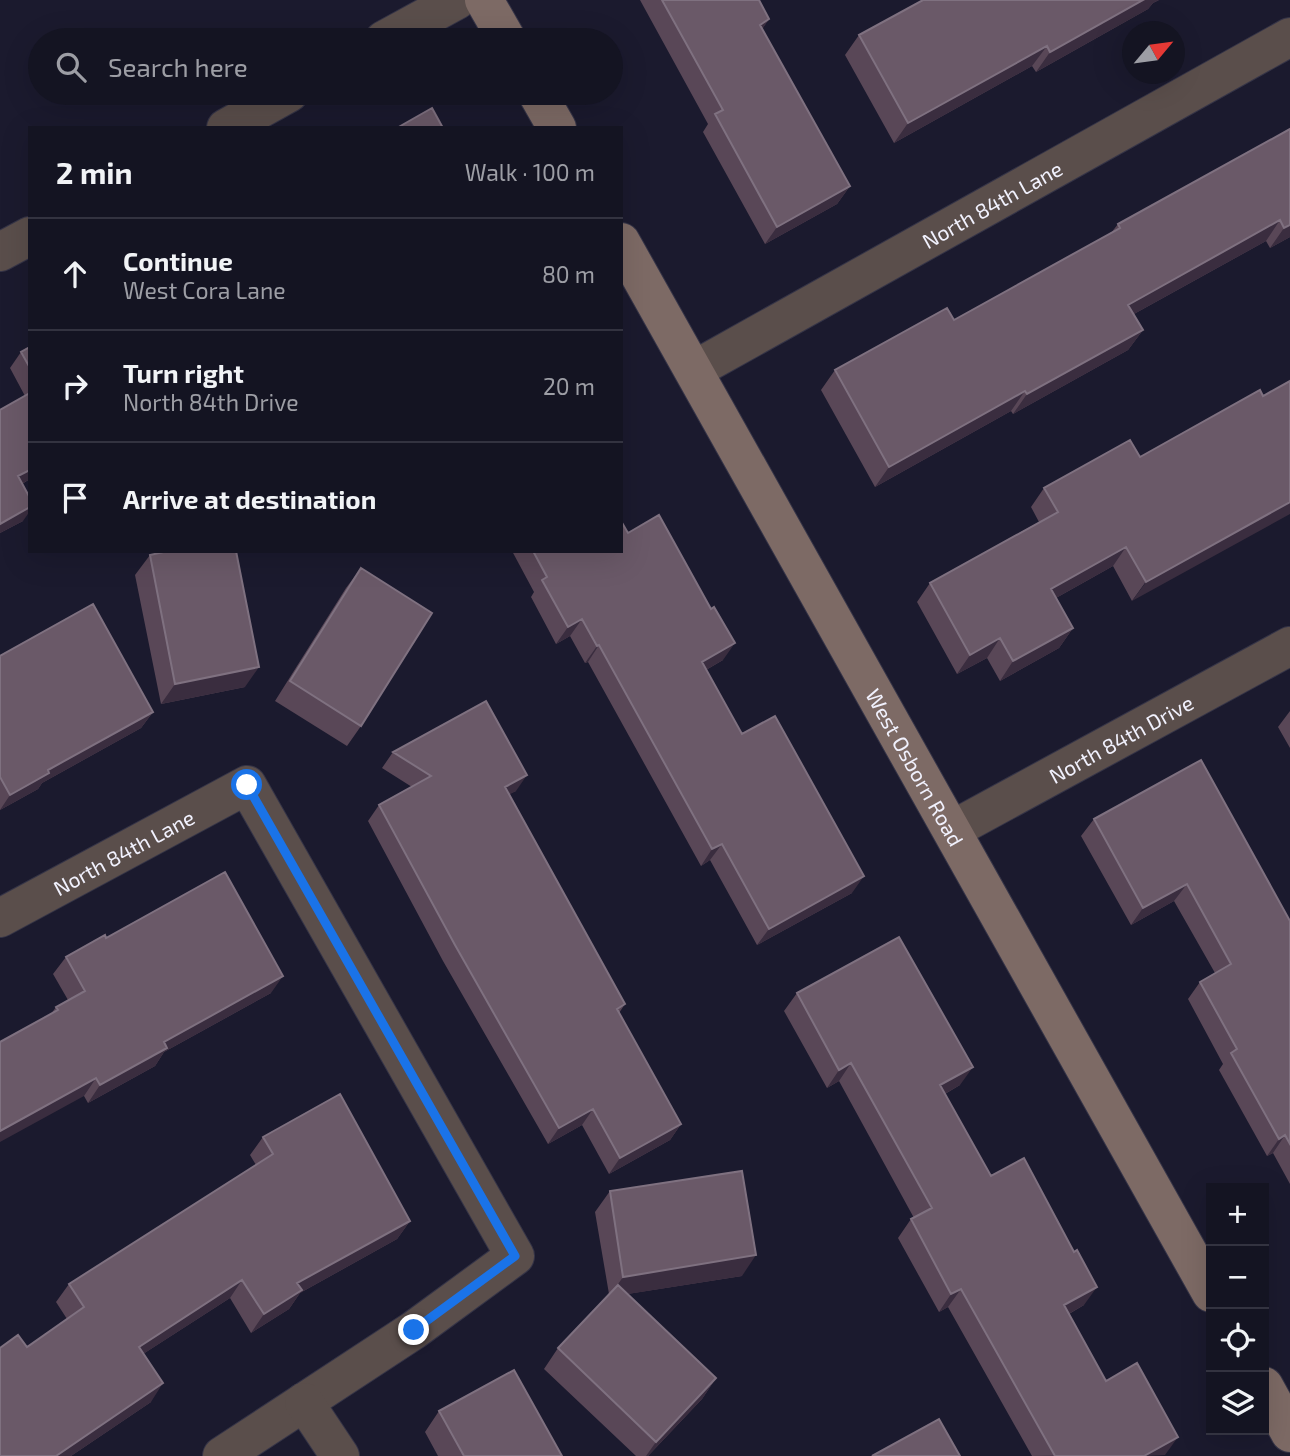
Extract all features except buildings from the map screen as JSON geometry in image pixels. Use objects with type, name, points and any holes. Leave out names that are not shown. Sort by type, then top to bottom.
[{"type":"street","points":[[406,28],[457,0]]},
{"type":"street","points":[[484,0],[500,28]]},
{"type":"street","name":"North 84th Lane","points":[[694,370],[1290,37]]},
{"type":"street","points":[[230,126],[267,105]]},
{"type":"street","points":[[544,105],[556,126]]},
{"type":"street","points":[[0,252],[28,237]]},
{"type":"street","name":"West Osborn Road","points":[[623,246],[1206,1284]]},
{"type":"street","name":"North 84th Drive","points":[[952,830],[1290,646]]},
{"type":"street","name":"North 84th Lane","points":[[0,918],[247,785],[515,1256],[414,1330],[304,1402]]},
{"type":"street","points":[[1269,1395],[1290,1433]]},
{"type":"street","points":[[222,1456],[304,1402],[340,1456]]},
{"type":"route","points":[[247,785],[515,1256],[414,1330]]}]
